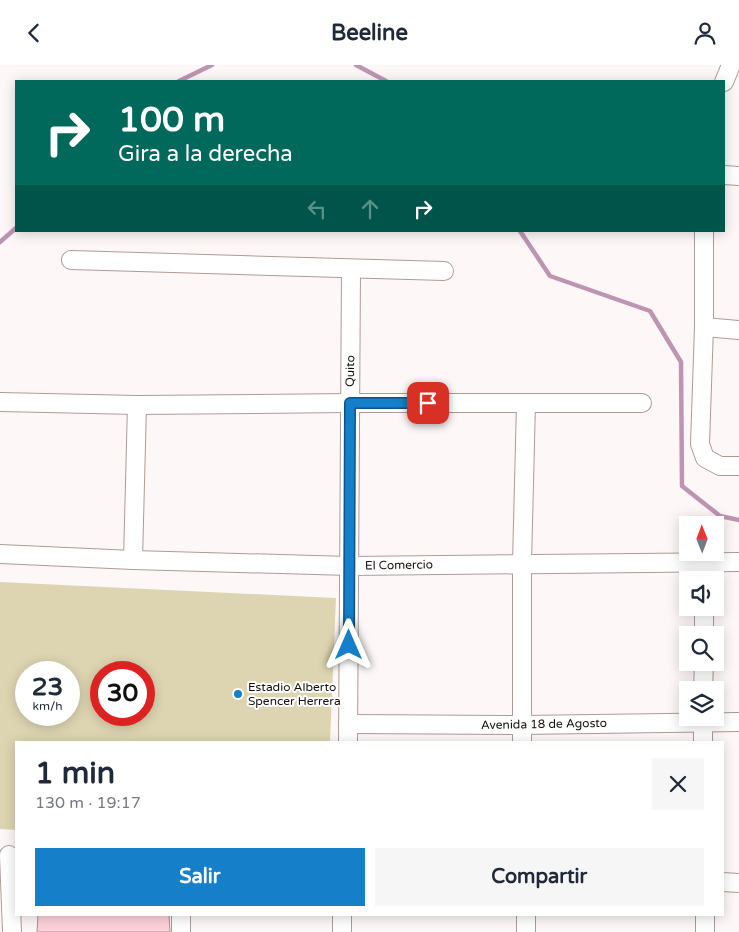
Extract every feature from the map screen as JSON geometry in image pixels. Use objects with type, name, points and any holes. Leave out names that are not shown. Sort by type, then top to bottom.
[{"type":"street","points":[[725,80],[731,65]]},
{"type":"street","points":[[725,175],[739,176]]},
{"type":"street","points":[[704,232],[704,327],[700,444],[705,458],[720,466],[739,466]]},
{"type":"street","points":[[71,260],[444,271]]},
{"type":"street","name":"Quito","points":[[348,741],[351,269]]},
{"type":"street","points":[[704,327],[739,330]]},
{"type":"street","points":[[0,402],[137,405],[642,403]]},
{"type":"street","points":[[522,741],[522,563],[526,403]]},
{"type":"street","points":[[133,561],[137,405]]},
{"type":"street","name":"El Comercio","points":[[0,554],[133,561],[350,566],[522,563],[685,571]]},
{"type":"street","name":"El Comercio","points":[[708,571],[739,562]]},
{"type":"street","name":"Avenida 18 de Agosto","points":[[348,724],[522,725],[679,720]]},
{"type":"street","name":"Avenida 18 de Agosto","points":[[724,721],[739,722]]},
{"type":"street","points":[[703,726],[703,741]]},
{"type":"street","points":[[8,855],[12,932]]},
{"type":"street","points":[[724,882],[739,883]]},
{"type":"street","points":[[181,916],[181,932]]},
{"type":"street","points":[[342,916],[342,932]]},
{"type":"street","points":[[526,916],[526,932]]},
{"type":"street","points":[[705,916],[706,932]]},
{"type":"shaded area","name":"Estadio Alberto Spencer Herrera","points":[[0,582],[336,598],[330,741],[15,741],[15,830],[0,829]]},
{"type":"building","points":[[38,916],[169,916],[170,932],[37,932]]},
{"type":"waterway","points":[[181,80],[212,65]]},
{"type":"waterway","points":[[356,65],[384,80]]},
{"type":"waterway","points":[[0,242],[15,229]]},
{"type":"waterway","points":[[521,232],[550,276],[650,311],[681,362],[682,486],[720,516],[739,520]]},
{"type":"place","name":"Estadio Alberto Spencer Herrera","points":[[238,694]]},
{"type":"route","points":[[349,645],[350,403],[428,403]]}]
